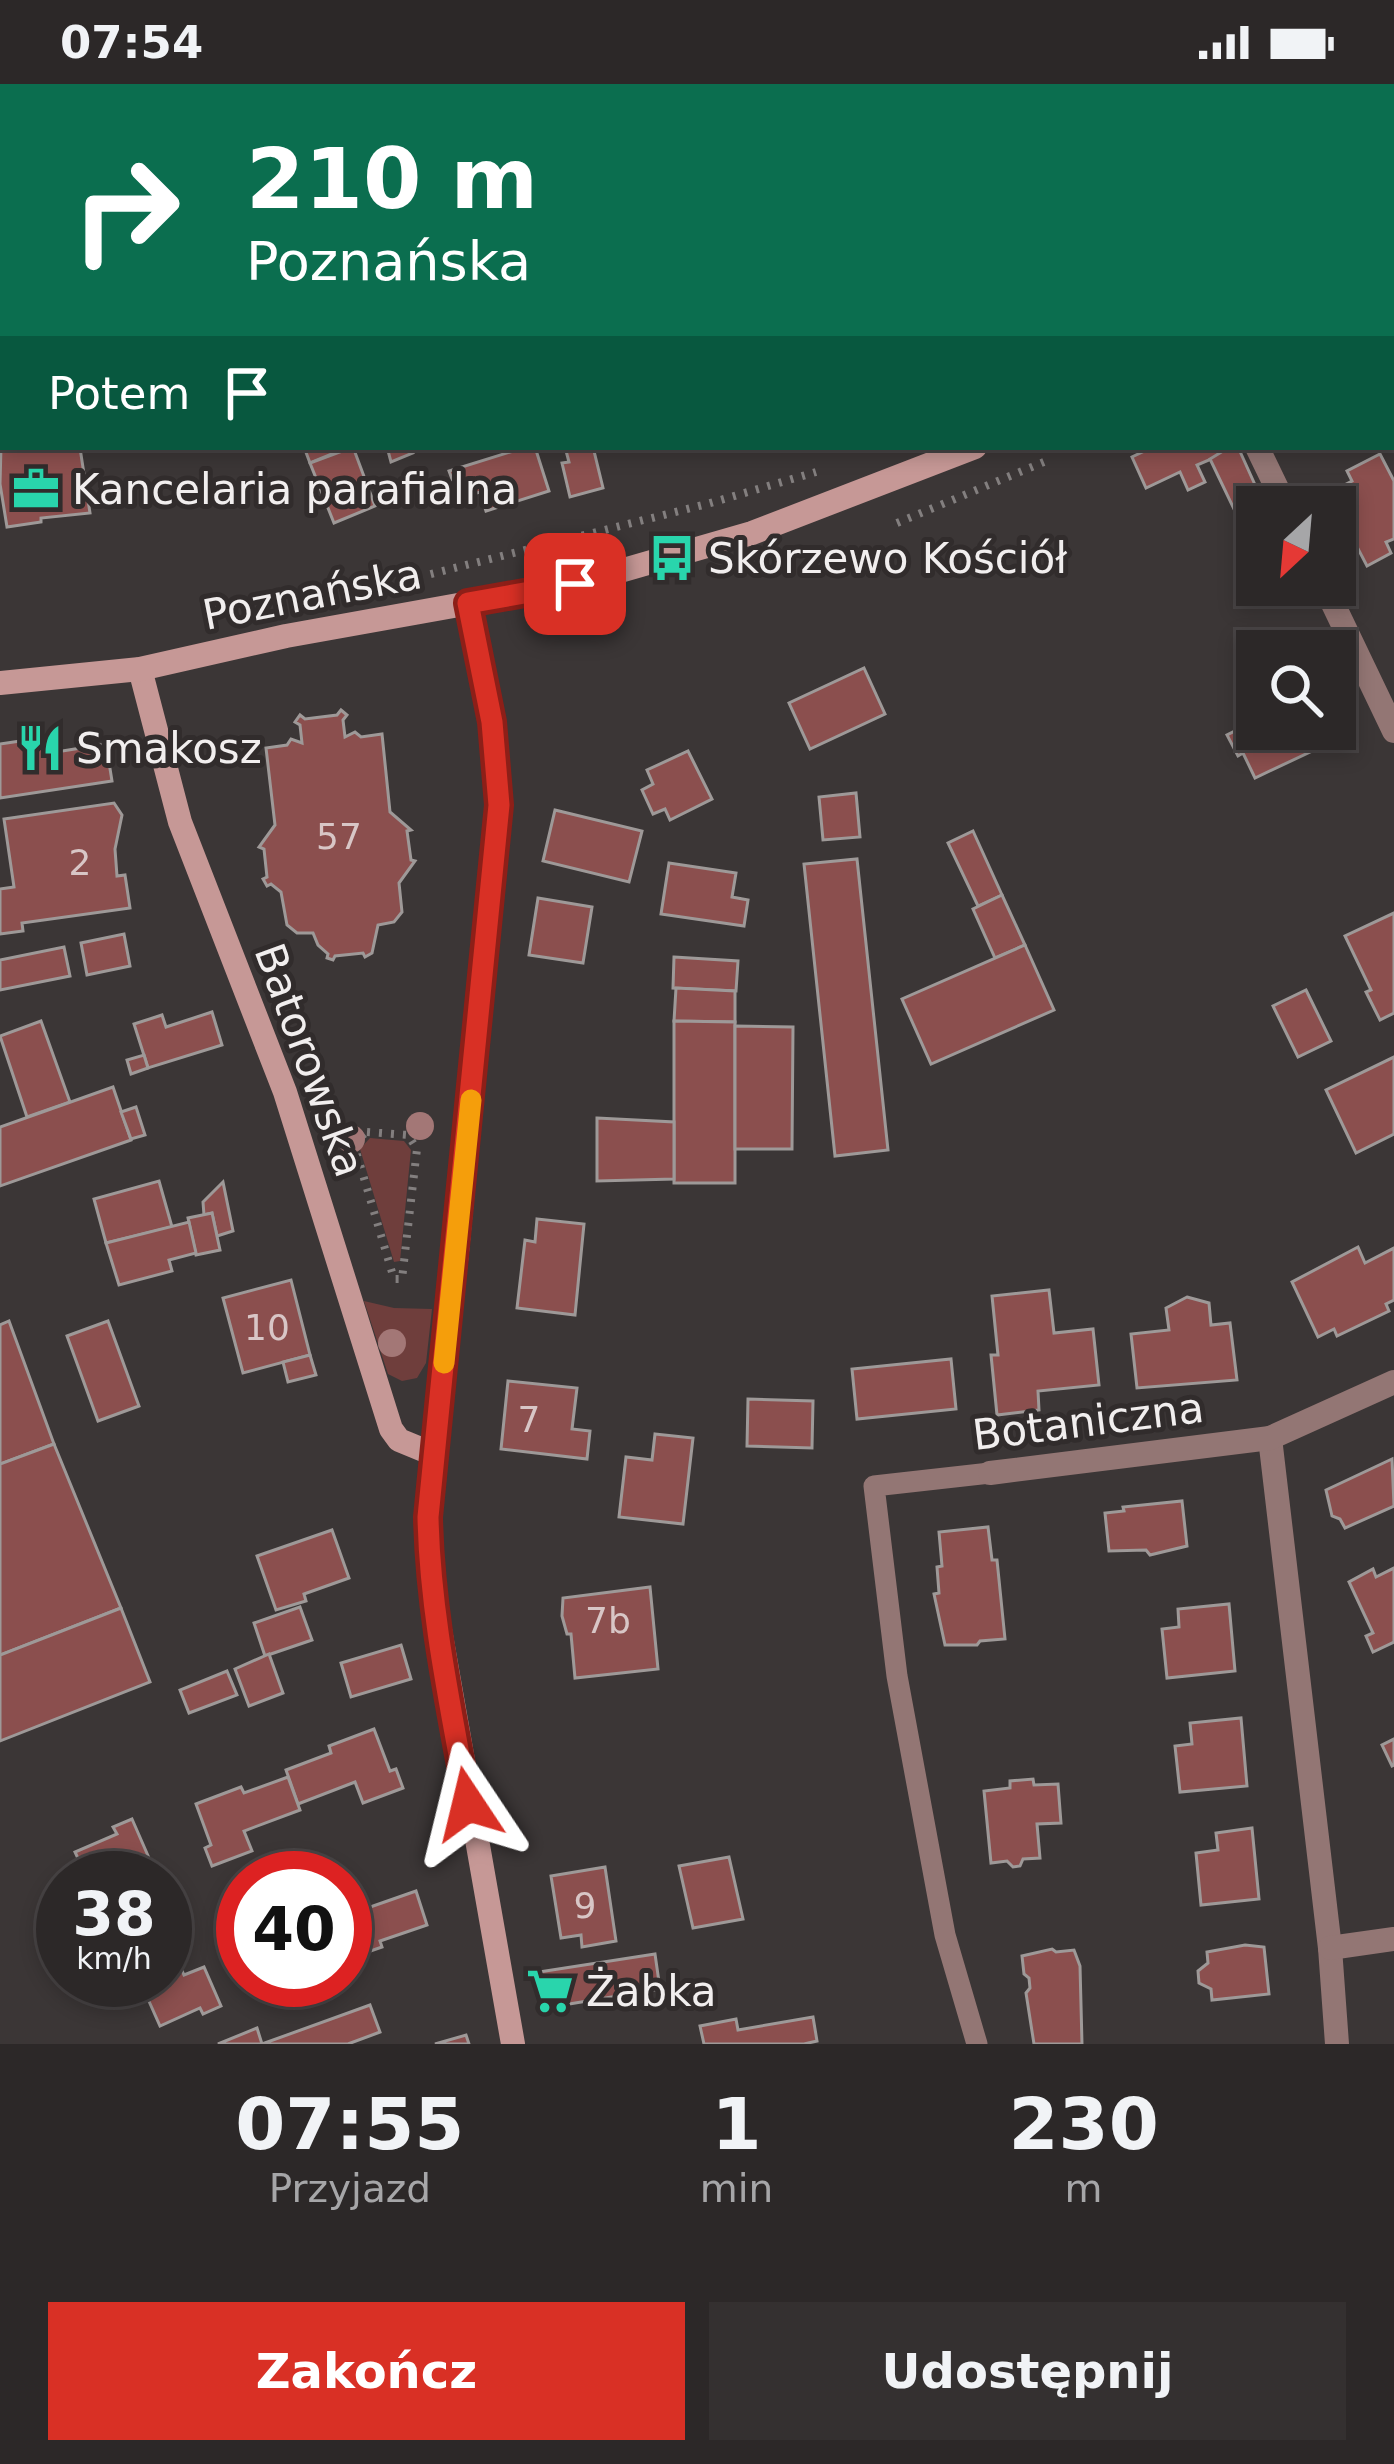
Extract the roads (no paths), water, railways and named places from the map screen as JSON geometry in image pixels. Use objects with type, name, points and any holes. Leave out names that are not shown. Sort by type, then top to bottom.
[{"type":"street","name":"Poznańska","points":[[0,682],[140,669],[286,636],[575,584],[672,558],[847,499],[968,450]]},
{"type":"street","points":[[1258,450],[1276,486]]},
{"type":"street","points":[[468,603],[488,694],[499,805],[428,1517],[430,1573],[514,2044]]},
{"type":"street","points":[[1334,606],[1394,730]]},
{"type":"street","name":"Batorowska","points":[[140,669],[180,822],[285,1093],[391,1429],[399,1440],[434,1454]]},
{"type":"street","name":"Botaniczna","points":[[990,1473],[1270,1438],[1394,1382]]},
{"type":"street","points":[[1270,1438],[1337,2044]]},
{"type":"street","points":[[1330,1948],[1394,1939]]},
{"type":"lane","name":"Botaniczna","points":[[977,2044],[945,1935],[901,1700],[874,1486],[990,1473]]},
{"type":"place","name":"Kancelaria parafialna","points":[[36,489]]},
{"type":"place","name":"Skórzewo Kościół","points":[[672,558]]},
{"type":"place","name":"Smakosz","points":[[40,748]]},
{"type":"place","name":"Żabka","points":[[550,1991]]}]
